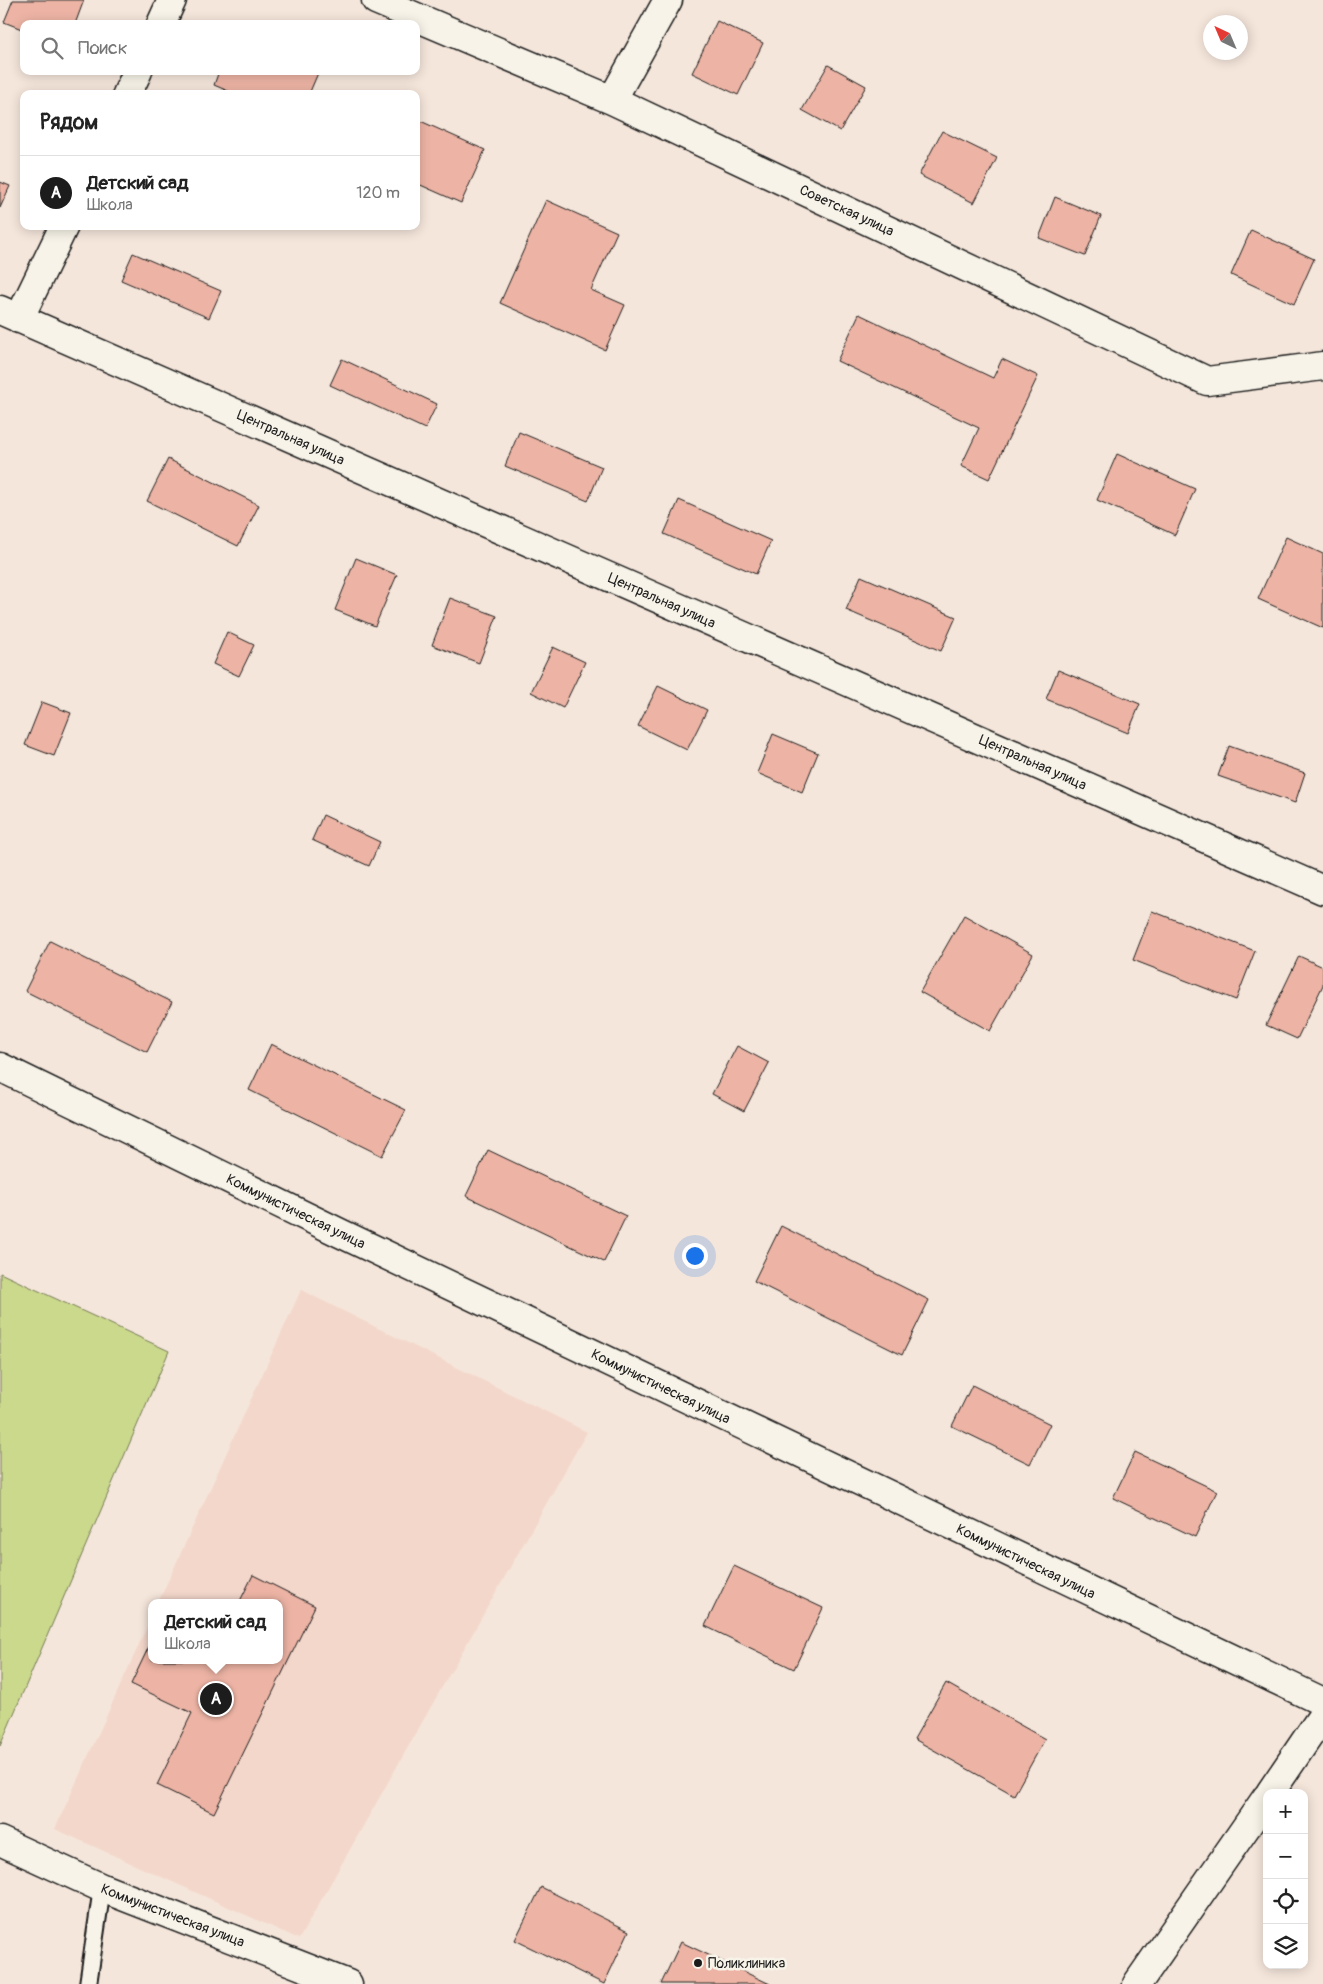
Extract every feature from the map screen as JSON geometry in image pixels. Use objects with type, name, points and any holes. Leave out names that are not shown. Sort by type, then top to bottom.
[{"type":"street","points":[[163,20],[172,0]]},
{"type":"street","name":"Советская улица","points":[[376,0],[612,100],[1207,381],[1323,366]]},
{"type":"street","points":[[612,100],[668,0]]},
{"type":"street","points":[[129,90],[136,75]]},
{"type":"street","points":[[10,315],[62,230]]},
{"type":"street","name":"Центральная улица","points":[[10,315],[1323,890]]},
{"type":"street","name":"Коммунистическая улица","points":[[0,1067],[349,1237],[1323,1702]]},
{"type":"street","points":[[1273,1789],[1323,1715]]},
{"type":"street","points":[[1137,1984],[1263,1803]]},
{"type":"street","name":"Коммунистическая улица","points":[[0,1842],[102,1888],[348,1984]]},
{"type":"lane","points":[[88,1984],[102,1888]]},
{"type":"shaded area","points":[[301,1290],[587,1432],[299,1939],[55,1829],[148,1625],[148,1664],[283,1664],[283,1599],[160,1599]]},
{"type":"green space","points":[[0,1273],[169,1351],[0,1746]]},
{"type":"building","points":[[13,0],[84,0],[76,20],[20,20],[20,28],[4,22]]},
{"type":"building","points":[[717,21],[763,43],[738,95],[692,73]]},
{"type":"building","points":[[828,65],[866,86],[840,131],[802,110]]},
{"type":"building","points":[[218,75],[317,75],[311,90],[226,90],[214,85]]},
{"type":"building","points":[[420,121],[485,150],[461,203],[420,185]]},
{"type":"building","points":[[942,131],[997,158],[974,203],[919,175]]},
{"type":"building","points":[[0,182],[10,186],[0,208]]},
{"type":"building","points":[[1055,197],[1101,216],[1085,256],[1039,238]]},
{"type":"building","points":[[546,200],[617,232],[591,290],[625,305],[605,350],[500,303]]},
{"type":"building","points":[[1251,230],[1314,259],[1294,304],[1231,275]]},
{"type":"building","points":[[133,253],[221,291],[209,318],[121,280]]},
{"type":"building","points":[[859,314],[993,378],[1002,359],[1038,376],[989,479],[961,466],[979,428],[837,361]]},
{"type":"building","points":[[342,359],[437,404],[425,429],[330,385]]},
{"type":"building","points":[[519,432],[602,467],[588,501],[505,466]]},
{"type":"building","points":[[1117,454],[1195,489],[1175,535],[1097,500]]},
{"type":"building","points":[[168,459],[259,505],[238,546],[147,501]]},
{"type":"building","points":[[679,500],[771,541],[756,574],[664,534]]},
{"type":"building","points":[[1286,537],[1323,554],[1323,628],[1258,599]]},
{"type":"building","points":[[356,558],[397,575],[375,626],[335,610]]},
{"type":"building","points":[[861,576],[956,617],[941,651],[846,610]]},
{"type":"building","points":[[450,598],[497,616],[479,663],[432,645]]},
{"type":"building","points":[[227,632],[254,645],[239,676],[213,664]]},
{"type":"building","points":[[553,647],[585,662],[563,708],[531,692]]},
{"type":"building","points":[[1058,670],[1140,704],[1128,733],[1046,699]]},
{"type":"building","points":[[658,686],[707,710],[687,750],[638,726]]},
{"type":"building","points":[[42,702],[71,713],[54,756],[25,745]]},
{"type":"building","points":[[773,734],[818,753],[802,792],[757,773]]},
{"type":"building","points":[[1229,746],[1305,773],[1295,803],[1218,776]]},
{"type":"building","points":[[323,815],[380,842],[369,866],[312,840]]},
{"type":"building","points":[[1152,911],[1255,951],[1236,1000],[1133,960]]},
{"type":"building","points":[[964,915],[1033,954],[990,1031],[920,992]]},
{"type":"building","points":[[50,941],[172,1002],[147,1052],[25,991]]},
{"type":"building","points":[[1299,956],[1323,967],[1323,985],[1297,1039],[1266,1025]]},
{"type":"building","points":[[271,1044],[406,1110],[382,1156],[249,1090]]},
{"type":"building","points":[[737,1046],[769,1063],[744,1111],[712,1094]]},
{"type":"building","points":[[488,1150],[626,1216],[604,1262],[466,1196]]},
{"type":"building","points":[[781,1226],[929,1300],[902,1355],[754,1281]]},
{"type":"building","points":[[972,1385],[1050,1424],[1030,1464],[952,1426]]},
{"type":"building","points":[[1135,1452],[1217,1491],[1195,1537],[1113,1498]]},
{"type":"building","points":[[734,1566],[823,1608],[794,1669],[705,1626]]},
{"type":"building","points":[[253,1575],[315,1606],[214,1813],[157,1785],[192,1713],[131,1684],[148,1648],[148,1664],[283,1664],[283,1599],[241,1599]]},
{"type":"building","points":[[946,1683],[1045,1739],[1014,1795],[914,1739]]},
{"type":"building","points":[[541,1887],[629,1931],[604,1984],[515,1940]]},
{"type":"building","name":"Поликлиника","points":[[681,1942],[770,1984],[661,1984]]},
{"type":"place","name":"Детский сад","points":[[216,1699]]},
{"type":"place","name":"Поликлиника","points":[[698,1963]]}]
